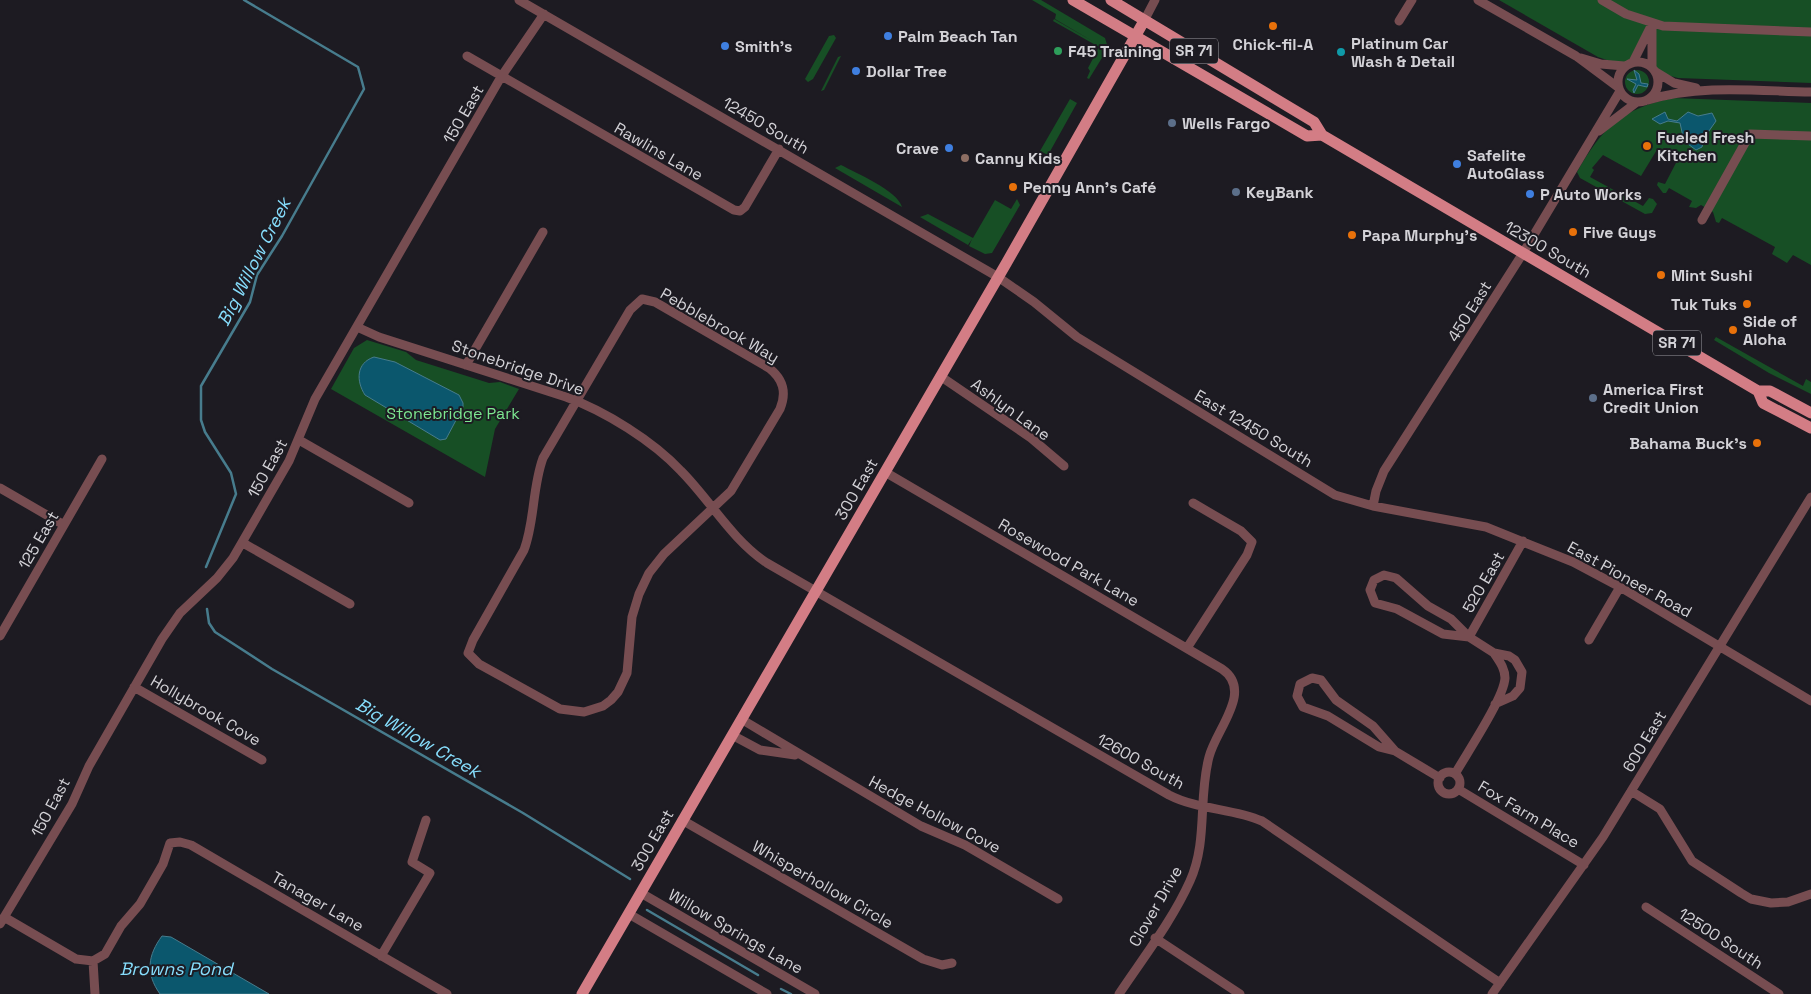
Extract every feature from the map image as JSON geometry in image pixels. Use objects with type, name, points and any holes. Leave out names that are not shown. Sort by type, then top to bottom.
[{"type":"main road","name":"12300 South","points":[[1073,0],[1307,136],[1322,135]]},
{"type":"main road","name":"12300 South","points":[[1111,0],[1314,122],[1322,135],[1758,391],[1770,391],[1811,413]]},
{"type":"main road","name":"300 East","points":[[582,994],[998,277],[1144,20]]},
{"type":"main road","name":"12300 South","points":[[1758,391],[1763,403],[1811,428]]},
{"type":"street","name":"12450 South","points":[[519,0],[998,277]]},
{"type":"street","name":"300 East","points":[[1144,20],[1156,0]]},
{"type":"street","points":[[1399,21],[1412,0]]},
{"type":"street","points":[[1478,0],[1576,56],[1619,90],[1628,100],[1637,102],[1670,93],[1704,90],[1811,92]]},
{"type":"street","points":[[1602,0],[1626,14],[1652,24],[1669,27],[1811,32]]},
{"type":"street","name":"150 East","points":[[2,921],[72,804],[89,766],[170,625],[226,569],[243,543],[299,440],[315,399],[501,76],[544,14]]},
{"type":"street","points":[[1619,90],[1618,77],[1629,64],[1652,24]]},
{"type":"street","points":[[1648,100],[1657,89],[1658,82],[1654,70],[1652,24]]},
{"type":"street","name":"Rawlins Lane","points":[[467,56],[734,210],[740,211],[745,207],[779,149]]},
{"type":"street","points":[[1576,56],[1601,64],[1642,62],[1674,83],[1704,90]]},
{"type":"street","name":"450 East","points":[[1373,506],[1376,491],[1384,471],[1523,253],[1595,134],[1619,90]]},
{"type":"street","name":"450 East","points":[[1595,134],[1637,102]]},
{"type":"street","points":[[1702,220],[1750,134],[1811,136]]},
{"type":"street","points":[[466,365],[544,232]]},
{"type":"street","name":"East 12450 South","points":[[998,277],[1034,302],[1077,337],[1335,496],[1373,506],[1486,527],[1523,542]]},
{"type":"street","name":"Pebblebrook Way","points":[[642,299],[655,302],[769,368],[778,376],[784,387],[780,409],[731,491],[664,554],[643,584],[632,617],[629,662],[624,683],[618,692],[603,706],[584,712],[560,709],[480,664],[468,653],[472,640],[524,550],[531,526],[540,466],[576,401],[630,310],[642,299]]},
{"type":"street","name":"Stonebridge Drive","points":[[358,326],[379,337],[576,401],[628,430],[663,454],[680,470],[759,557],[816,591]]},
{"type":"street","name":"Ashlyn Lane","points":[[940,376],[1031,438],[1064,466]]},
{"type":"street","points":[[299,440],[409,503]]},
{"type":"street","name":"125 East","points":[[0,636],[102,459]]},
{"type":"street","name":"Rosewood Park Lane","points":[[884,472],[1228,672],[1234,683]]},
{"type":"street","points":[[0,488],[64,525]]},
{"type":"street","name":"600 East","points":[[1492,994],[1584,865],[1720,648],[1811,497]]},
{"type":"street","points":[[1187,648],[1247,555],[1252,542],[1241,531],[1193,503]]},
{"type":"street","name":"East Pioneer Road","points":[[1523,542],[1573,562],[1620,587],[1811,701]]},
{"type":"street","name":"520 East","points":[[1469,637],[1523,542]]},
{"type":"street","points":[[243,543],[350,604]]},
{"type":"street","points":[[1469,637],[1443,634],[1397,609],[1375,603],[1370,590],[1374,580],[1384,575],[1396,578],[1428,606],[1451,619],[1469,637],[1494,653],[1509,656],[1515,660],[1523,678],[1517,692],[1495,704]]},
{"type":"street","points":[[1589,640],[1620,587]]},
{"type":"street","name":"12600 South","points":[[816,591],[1180,801],[1242,814],[1271,827],[1500,983]]},
{"type":"street","points":[[1455,774],[1495,704],[1505,677],[1502,665],[1494,653]]},
{"type":"street","points":[[1395,751],[1378,747],[1328,716],[1303,707],[1296,696],[1300,684],[1312,678],[1321,680],[1336,700],[1373,726],[1395,751],[1440,778]]},
{"type":"street","name":"Clover Drive","points":[[1119,994],[1185,891],[1195,868],[1201,838],[1208,758],[1217,734],[1234,703],[1234,683]]},
{"type":"street","name":"Hollybrook Cove","points":[[134,687],[262,760]]},
{"type":"street","name":"Hedge Hollow Cove","points":[[741,719],[798,755],[921,826],[965,845],[1058,899]]},
{"type":"street","name":"Hedge Hollow Cove","points":[[732,735],[760,750],[798,755]]},
{"type":"street","points":[[1448,772],[1455,774],[1460,782],[1458,789],[1452,793],[1444,792],[1439,786],[1440,778],[1448,772]]},
{"type":"street","name":"Fox Farm Place","points":[[1458,789],[1584,865]]},
{"type":"street","points":[[1631,791],[1660,809],[1692,861],[1740,893],[1751,899],[1771,903],[1788,902],[1811,894]]},
{"type":"street","points":[[381,956],[430,873],[412,862],[426,820]]},
{"type":"street","name":"Whisperhollow Circle","points":[[682,820],[923,959],[942,965],[952,963]]},
{"type":"street","name":"Tanager Lane","points":[[93,961],[105,954],[121,926],[140,904],[163,864],[170,843],[180,842],[191,845],[447,994]]},
{"type":"street","name":"Willow Springs Lane","points":[[641,893],[815,994]]},
{"type":"street","name":"12500 South","points":[[1646,908],[1779,994]]},
{"type":"street","points":[[629,914],[767,994]]},
{"type":"street","points":[[2,921],[76,959],[93,961],[95,994]]},
{"type":"street","points":[[1155,938],[1240,994]]},
{"type":"green space","points":[[1032,0],[1041,0],[1105,38],[1108,48],[1089,79],[1087,78],[1090,71],[1088,68],[1099,47],[1053,21],[1054,19],[1094,42],[1055,19],[1056,14]]},
{"type":"green space","points":[[1499,0],[1811,0],[1811,83],[1678,78],[1656,72],[1653,25],[1630,63],[1624,66],[1598,57]]},
{"type":"green space","points":[[834,35],[836,38],[813,79],[808,82],[805,79],[829,36]]},
{"type":"green space","points":[[841,56],[824,90],[821,91],[838,57]]},
{"type":"green space","points":[[1632,70],[1642,70],[1649,77],[1649,87],[1642,94],[1632,94],[1625,87],[1625,77]]},
{"type":"green space","points":[[1673,98],[1811,103],[1811,265],[1793,255],[1787,263],[1772,254],[1775,247],[1722,218],[1719,223],[1716,222],[1713,212],[1701,205],[1696,208],[1689,207],[1692,201],[1669,188],[1666,193],[1663,193],[1657,185],[1658,182],[1665,184],[1678,159],[1658,148],[1641,176],[1603,155],[1592,168],[1594,170],[1590,177],[1643,206],[1649,198],[1653,199],[1657,204],[1652,213],[1645,214],[1580,178],[1577,172],[1586,156],[1615,122],[1640,108]]},
{"type":"green space","points":[[1070,99],[1077,103],[1048,155],[1040,151]]},
{"type":"green space","points":[[841,165],[885,189],[899,201],[902,207],[835,168]]},
{"type":"green space","points":[[1017,199],[1020,205],[992,253],[985,254],[969,246],[972,239],[968,245],[920,217],[928,214],[973,238],[995,200],[1011,209]]},
{"type":"green space","points":[[1716,337],[1803,386],[1806,379],[1811,382],[1811,394],[1769,373],[1714,340]]},
{"type":"green space","name":"Stonebridge Park","points":[[367,340],[406,352],[416,360],[489,383],[500,382],[519,389],[495,429],[485,477],[331,389],[354,348]]},
{"type":"water","points":[[1634,70],[1639,74],[1641,83],[1648,84],[1647,87],[1638,85],[1634,93],[1633,90],[1636,84],[1627,79],[1637,80]]},
{"type":"water","points":[[1665,112],[1668,119],[1677,121],[1688,112],[1698,116],[1712,113],[1716,121],[1704,138],[1702,147],[1696,150],[1684,141],[1680,123],[1668,121],[1660,124],[1652,119]]},
{"type":"water","points":[[374,357],[395,362],[459,395],[463,407],[446,439],[440,440],[365,395],[360,384],[359,373],[364,364]]},
{"type":"water","name":"Browns Pond","points":[[162,936],[171,937],[269,994],[160,994],[152,979],[150,964],[157,943]]},
{"type":"waterway","name":"Big Willow Creek","points":[[206,567],[236,494],[231,473],[205,432],[201,420],[201,386],[250,302],[257,275],[282,236],[364,89],[358,67],[244,0]]},
{"type":"waterway","name":"Big Willow Creek","points":[[207,609],[209,623],[215,632],[272,669],[523,813],[630,879]]},
{"type":"waterway","name":"Big Willow Creek","points":[[647,910],[758,975]]},
{"type":"waterway","name":"Big Willow Creek","points":[[781,989],[791,994]]},
{"type":"place","name":"Chick-fil-A","points":[[1273,26]]},
{"type":"place","name":"Palm Beach Tan","points":[[888,36]]},
{"type":"place","name":"Smith's","points":[[725,46]]},
{"type":"place","name":"F45 Training","points":[[1058,51]]},
{"type":"place","name":"Platinum Car Wash & Detail","points":[[1341,52]]},
{"type":"place","name":"Dollar Tree","points":[[856,71]]},
{"type":"place","name":"Wells Fargo","points":[[1172,123]]},
{"type":"place","name":"Fueled Fresh Kitchen","points":[[1647,146]]},
{"type":"place","name":"Crave","points":[[949,148]]},
{"type":"place","name":"Canny Kids","points":[[965,158]]},
{"type":"place","name":"Safelite AutoGlass","points":[[1457,164]]},
{"type":"place","name":"Penny Ann's Café","points":[[1013,187]]},
{"type":"place","name":"KeyBank","points":[[1236,192]]},
{"type":"place","name":"P Auto Works","points":[[1530,194]]},
{"type":"place","name":"Five Guys","points":[[1573,232]]},
{"type":"place","name":"Papa Murphy's","points":[[1352,235]]},
{"type":"place","name":"Mint Sushi","points":[[1661,275]]},
{"type":"place","name":"Tuk Tuks","points":[[1747,304]]},
{"type":"place","name":"Side of Aloha","points":[[1733,330]]},
{"type":"place","name":"America First Credit Union","points":[[1593,398]]},
{"type":"place","name":"Bahama Buck's","points":[[1757,443]]}]
